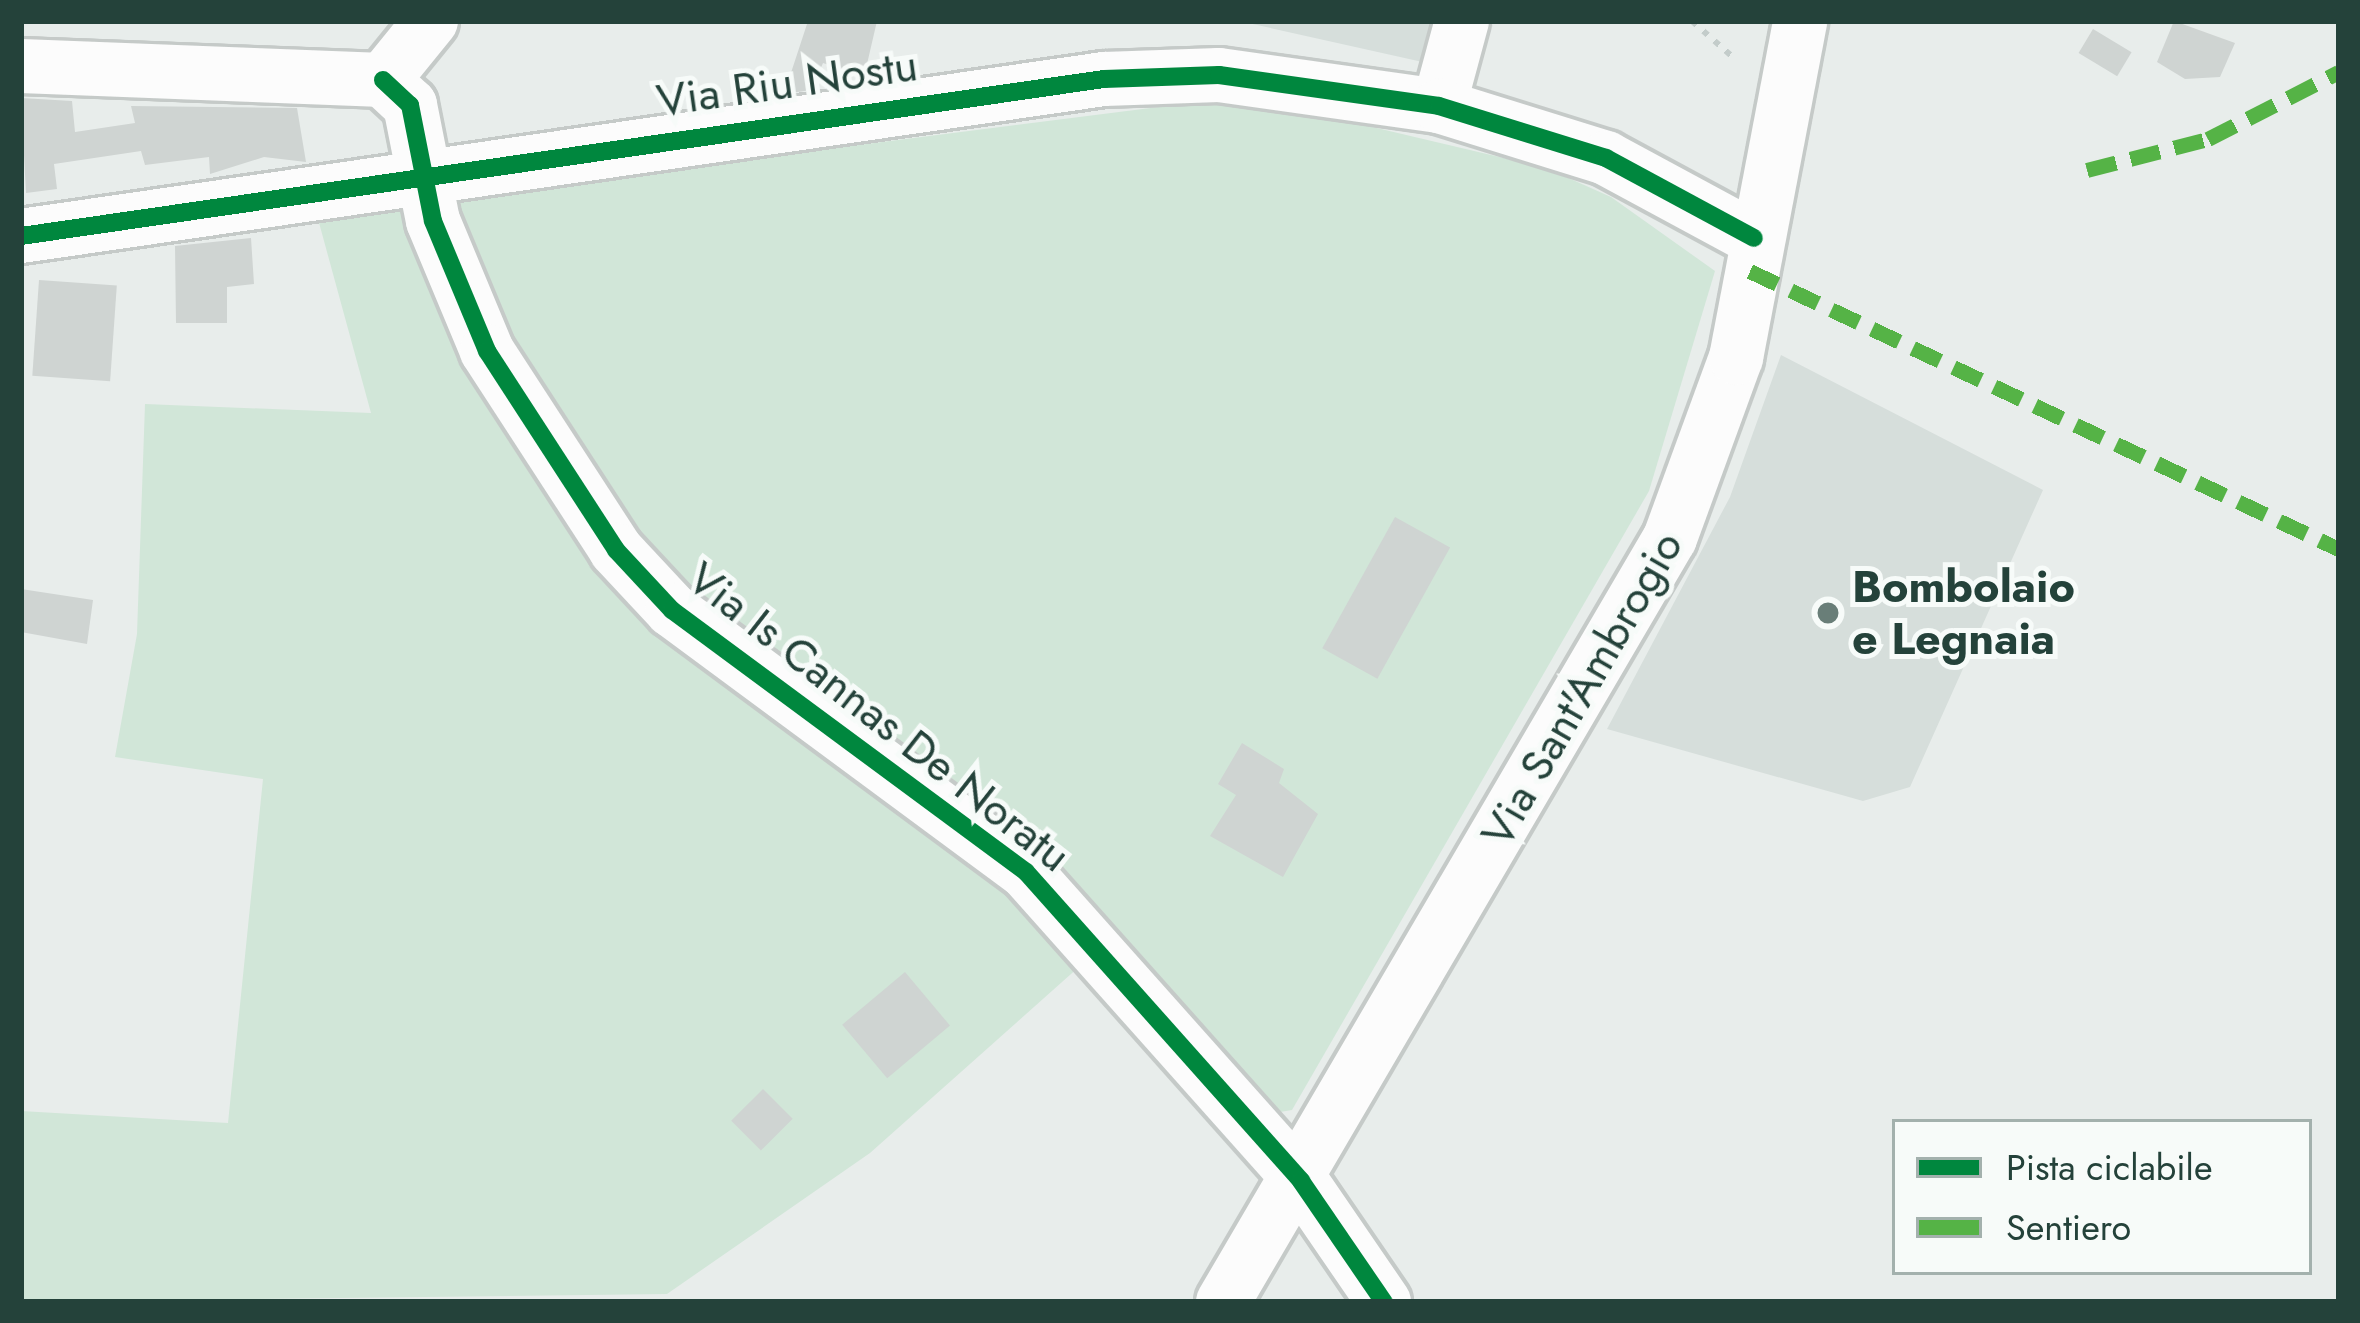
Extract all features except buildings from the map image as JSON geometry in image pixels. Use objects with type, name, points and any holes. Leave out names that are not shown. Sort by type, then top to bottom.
[{"type":"street","points":[[21,66],[383,80],[430,21]]},
{"type":"street","points":[[1439,106],[1462,21]]},
{"type":"street","name":"Via Sant'Ambrogio","points":[[1223,1302],[1301,1181],[1670,538],[1736,358],[1754,238],[1800,21]]},
{"type":"street","name":"Via Riu Nostu","points":[[21,236],[422,172],[1104,80],[1219,75],[1439,106],[1606,158],[1754,238]]},
{"type":"street","name":"Via Is Cannas De Noratu","points":[[383,80],[410,105],[422,172],[487,351],[616,550],[671,610],[1026,872],[1301,1181],[1384,1302]]},
{"type":"path","points":[[1692,21],[1735,58]]},
{"type":"shaded area","points":[[1239,21],[1447,21],[1436,65]]},
{"type":"shaded area","name":"Bombolaio e Legnaia","points":[[1781,355],[2043,490],[1910,787],[1863,801],[1607,729],[1730,497]]},
{"type":"green space","points":[[1206,101],[1330,117],[1546,168],[1611,197],[1715,271],[1649,491],[1292,1110],[1274,1113],[632,535],[507,349],[449,197]]},
{"type":"green space","points":[[407,204],[497,409],[1080,966],[870,1153],[667,1294],[21,1302],[21,1111],[228,1123],[263,779],[115,757],[137,634],[145,404],[371,413],[318,219]]},
{"type":"marked path","points":[[2087,170],[2208,139],[2339,72]]},
{"type":"marked path","points":[[1750,271],[2339,549]]},
{"type":"cycle path","points":[[21,236],[1104,79],[1219,75],[1439,106],[1606,158],[1754,238]]},
{"type":"cycle path","points":[[383,80],[410,105],[433,221],[487,351],[616,550],[672,610],[1026,872],[1301,1181],[1384,1302]]},
{"type":"place","name":"Bombolaio e Legnaia","points":[[1828,613]]}]
